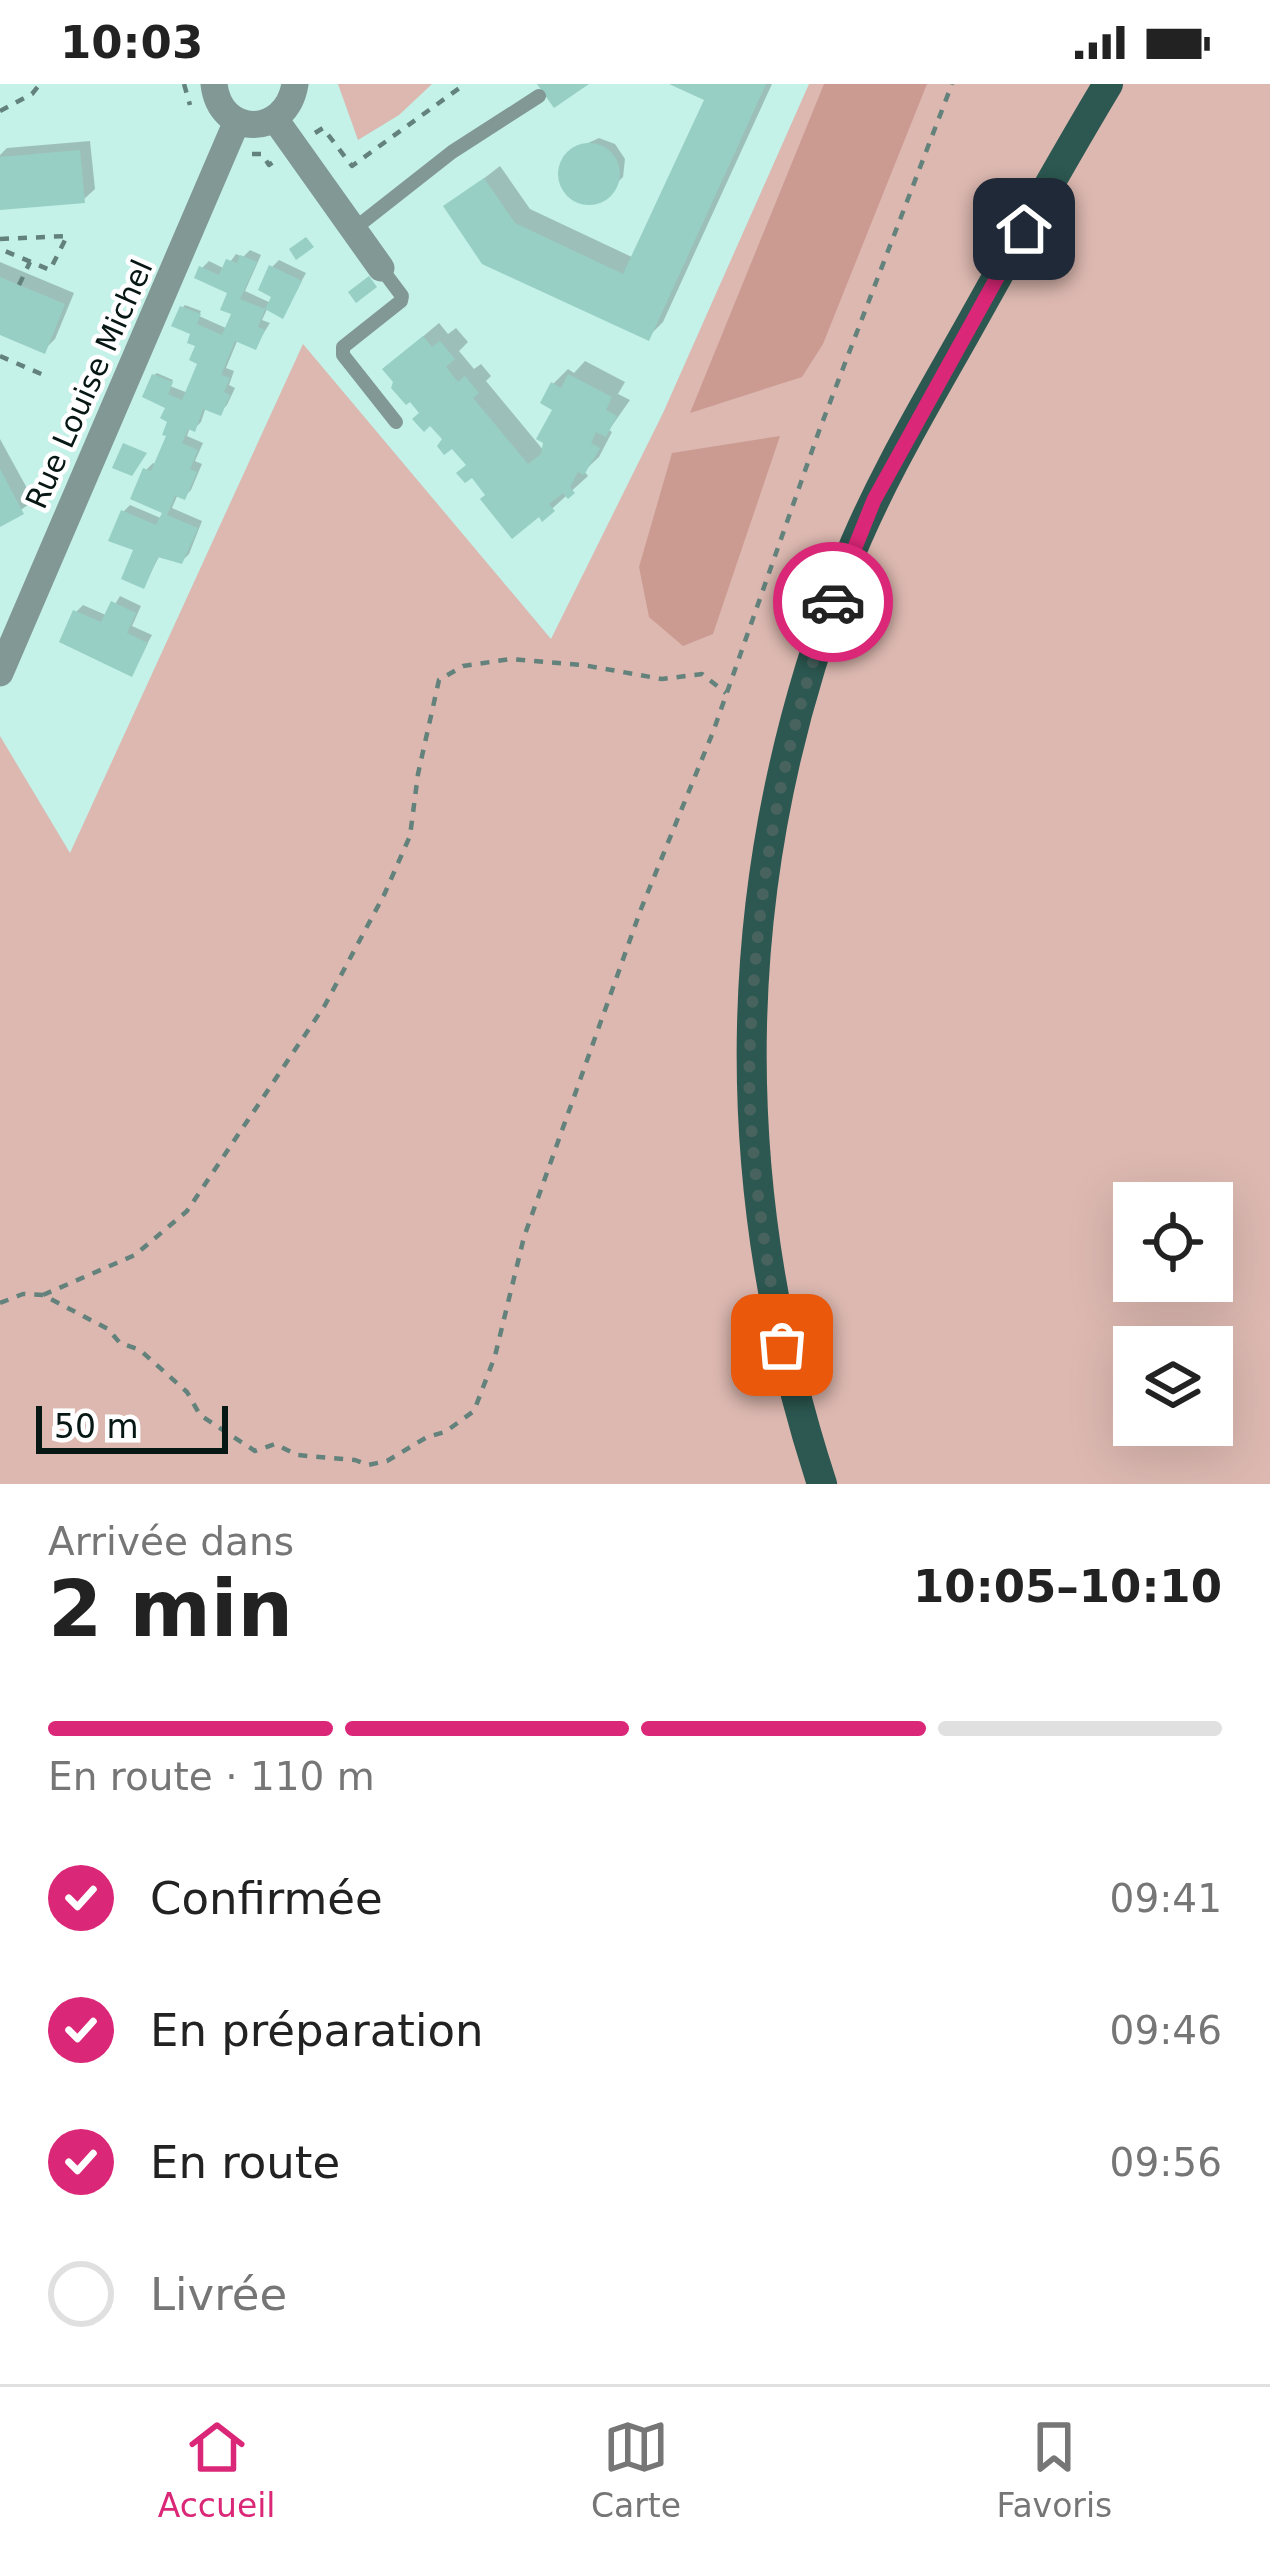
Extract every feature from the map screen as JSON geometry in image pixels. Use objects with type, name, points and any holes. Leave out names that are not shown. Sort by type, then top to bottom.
[{"type":"main road","points":[[822,1484],[782,1345],[765,1256],[750,1104],[758,924],[773,813],[819,640],[874,500],[1108,84]]},
{"type":"street","points":[[214,84],[218,102],[237,121],[250,124],[275,119],[292,99],[295,84]]},
{"type":"street","points":[[275,119],[381,268]]},
{"type":"street","name":"Rue Louise Michel","points":[[0,673],[237,121]]},
{"type":"lane","points":[[354,230],[452,152],[539,97]]},
{"type":"lane","points":[[381,268],[402,296],[401,302],[343,347],[343,355],[395,422]]},
{"type":"path","points":[[0,111],[32,94],[40,84]]},
{"type":"path","points":[[0,1303],[23,1294],[43,1295],[108,1329],[120,1343],[140,1349],[187,1393],[200,1415],[255,1451],[275,1444],[297,1455],[368,1465],[387,1461],[427,1437],[460,1425],[473,1412],[524,1237],[641,909],[952,84]]},
{"type":"path","points":[[0,239],[67,236],[50,270],[0,249]]},
{"type":"path","points":[[19,285],[30,262]]},
{"type":"path","points":[[0,356],[48,377]]},
{"type":"path","points":[[43,1295],[136,1255],[187,1211],[325,1006],[410,836],[439,680],[463,666],[511,659],[584,664],[662,679],[703,674],[726,693]]},
{"type":"shaded area","points":[[338,84],[432,84],[399,115],[358,140]]},
{"type":"shaded area","points":[[809,84],[1270,84],[1270,1484],[0,1484],[0,736],[70,853],[303,344],[551,639],[663,413]]},
{"type":"shaded area","points":[[824,84],[927,84],[823,344],[802,377],[690,413]]},
{"type":"shaded area","points":[[780,436],[713,634],[683,646],[649,617],[639,567],[672,453]]},
{"type":"building","points":[[537,84],[589,84],[554,108]]},
{"type":"building","points":[[669,84],[766,84],[649,341],[482,264],[443,206],[484,178],[515,223],[623,274],[704,100]]},
{"type":"building","points":[[589,143],[611,152],[620,174],[611,196],[589,205],[567,196],[558,174],[567,152]]},
{"type":"building","points":[[80,150],[85,203],[0,210],[0,157]]},
{"type":"building","points":[[306,237],[314,247],[296,260],[289,249]]},
{"type":"building","points":[[240,255],[257,262],[240,299],[265,309],[258,327],[265,330],[256,350],[235,341],[221,375],[230,378],[224,392],[230,395],[221,416],[203,409],[195,432],[188,429],[182,443],[198,450],[190,469],[197,472],[185,500],[175,496],[167,515],[198,528],[182,564],[158,557],[144,589],[121,579],[133,550],[108,541],[121,510],[156,525],[162,513],[130,499],[143,468],[151,471],[166,436],[162,435],[167,422],[160,418],[165,408],[142,397],[152,374],[173,382],[168,394],[182,400],[197,364],[189,360],[195,346],[187,343],[190,334],[171,326],[180,306],[201,314],[197,324],[222,335],[231,314],[220,310],[227,293],[194,278],[199,266],[219,275],[226,259],[237,263]]},
{"type":"building","points":[[269,265],[302,281],[283,319],[265,309],[271,297],[258,290]]},
{"type":"building","points":[[369,276],[377,287],[356,303],[348,292]]},
{"type":"building","points":[[0,277],[65,304],[45,354],[0,335]]},
{"type":"building","points":[[423,336],[432,347],[440,341],[455,359],[446,367],[458,382],[465,376],[479,393],[473,398],[528,464],[541,454],[543,443],[536,439],[552,410],[540,403],[551,382],[561,388],[568,374],[612,397],[606,410],[617,416],[606,437],[596,432],[591,443],[600,448],[584,475],[578,472],[570,487],[575,493],[568,499],[563,493],[549,504],[555,511],[542,522],[539,517],[512,539],[480,499],[485,495],[472,478],[465,483],[456,473],[466,465],[452,449],[444,455],[437,446],[442,439],[430,426],[424,432],[412,419],[419,413],[391,388],[393,382],[382,369]]},
{"type":"building","points":[[123,443],[147,453],[132,476],[112,468]]},
{"type":"building","points":[[0,469],[24,514],[0,527]]},
{"type":"building","points":[[111,601],[136,613],[127,633],[148,643],[132,677],[59,642],[73,610],[101,622]]},
{"type":"way so far","points":[[782,1345],[755,1176],[750,1038],[758,924],[773,813],[833,602]]},
{"type":"route","points":[[833,602],[874,500],[1024,229]]}]
